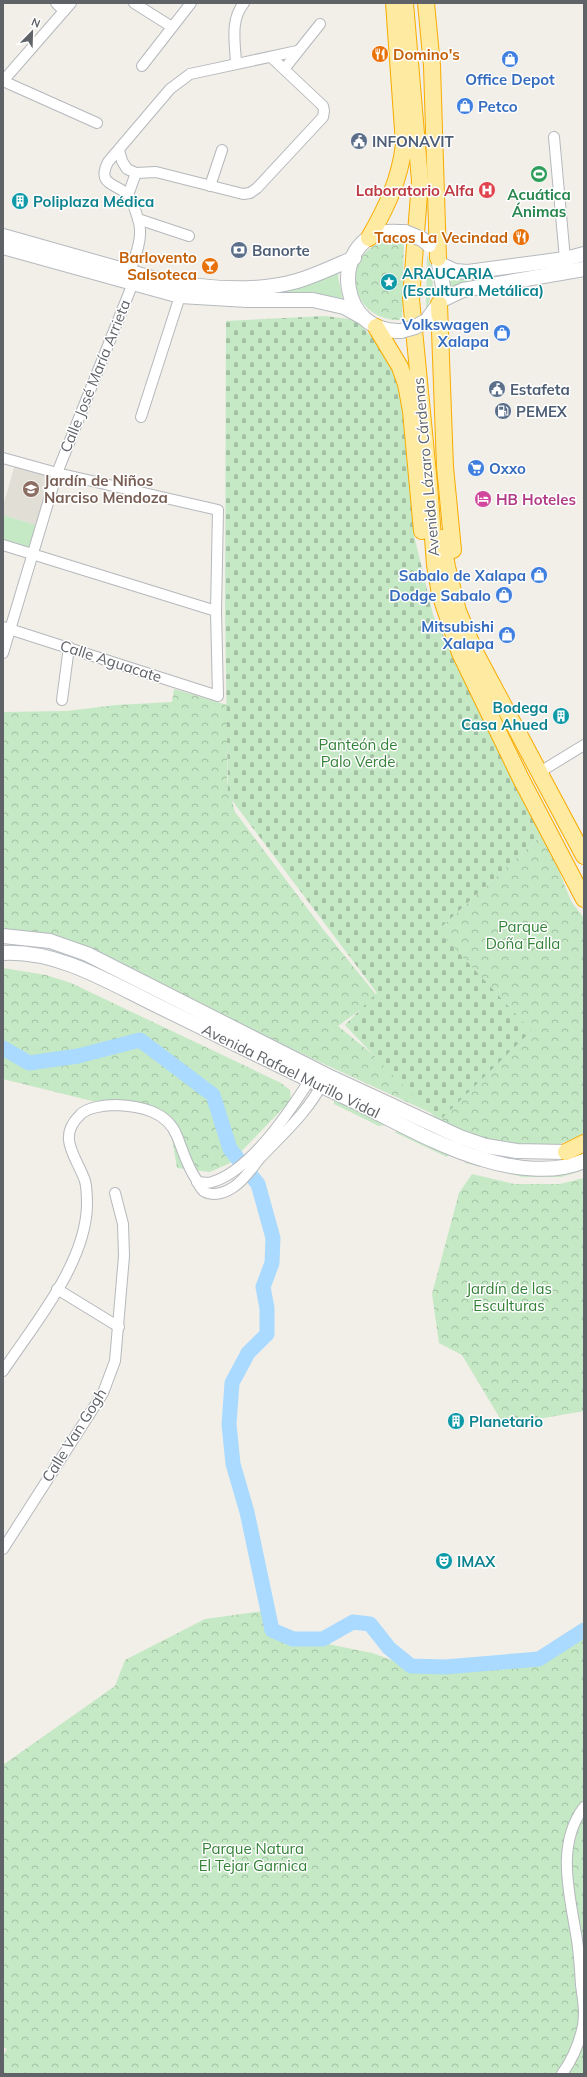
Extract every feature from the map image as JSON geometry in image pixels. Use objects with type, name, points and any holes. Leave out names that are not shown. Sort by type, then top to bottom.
[{"type":"highway","points":[[369,238],[387,206],[402,165],[404,144],[394,3]]},
{"type":"highway","name":"Avenida Lázaro Cárdenas","points":[[405,3],[420,181],[411,299],[429,484],[435,565],[440,594],[460,654],[584,899]]},
{"type":"highway","name":"Avenida Lázaro Cárdenas","points":[[414,3],[428,182],[422,279],[425,342],[441,534],[447,567],[458,612],[475,652],[584,856]]},
{"type":"highway","points":[[426,3],[432,66],[439,261]]},
{"type":"highway","points":[[440,302],[445,467],[450,533],[460,591],[458,612]]},
{"type":"highway","points":[[376,327],[400,367],[406,384],[411,411],[422,535],[432,574],[440,594]]},
{"type":"highway","points":[[566,1152],[584,1143]]},
{"type":"highway","points":[[566,1152],[584,1149]]},
{"type":"main road","points":[[3,236],[131,278],[180,296],[247,300],[313,300],[344,307],[376,327],[391,332],[416,327],[426,321],[440,302],[443,287],[439,261],[429,245],[422,239],[405,232],[380,233],[369,238],[359,249],[348,275],[348,290],[353,305],[362,317]]},
{"type":"main road","points":[[3,247],[131,278],[186,285],[227,287],[274,286],[317,274],[354,258]]},
{"type":"main road","points":[[439,261],[456,271],[468,272],[584,254]]},
{"type":"main road","points":[[440,302],[463,290],[584,269]]},
{"type":"main road","name":"Avenida Rafael Murillo Vidal","points":[[3,936],[50,941],[88,954],[318,1078],[454,1149],[482,1159],[508,1165],[544,1168],[575,1165],[584,1161]]},
{"type":"main road","name":"Avenida Rafael Murillo Vidal","points":[[3,953],[42,956],[85,970],[318,1078],[472,1141],[517,1151],[566,1152]]},
{"type":"street","points":[[56,3],[64,11]]},
{"type":"street","points":[[71,3],[3,81],[97,123]]},
{"type":"street","points":[[134,3],[172,27]]},
{"type":"street","points":[[142,66],[191,3]]},
{"type":"street","points":[[236,63],[234,23],[235,16],[244,3]]},
{"type":"street","points":[[285,68],[320,24]]},
{"type":"street","points":[[136,173],[128,195],[109,184],[105,177],[104,169],[108,162],[170,89],[190,74],[297,51]]},
{"type":"street","points":[[119,150],[122,161],[127,169],[136,173],[156,172],[243,194],[250,193],[257,188],[323,117],[324,111],[323,106],[285,68],[271,57]]},
{"type":"street","points":[[554,137],[565,258]]},
{"type":"street","points":[[210,186],[222,150]]},
{"type":"street","name":"Calle José María Arrieta","points":[[3,653],[6,628],[57,473],[131,278],[139,243],[140,230],[138,219],[128,195]]},
{"type":"street","points":[[138,219],[189,236]]},
{"type":"street","points":[[142,417],[180,296]]},
{"type":"street","points":[[3,458],[57,473],[218,510],[216,611],[3,545]]},
{"type":"street","name":"Calle Aguacate","points":[[6,628],[218,696],[216,611]]},
{"type":"street","points":[[62,700],[69,647]]},
{"type":"street","points":[[540,772],[584,745]]},
{"type":"street","points":[[3,1371],[57,1289],[76,1254],[86,1223],[86,1182],[68,1142],[70,1126],[81,1113],[109,1105],[132,1106],[152,1111],[166,1120],[177,1134],[189,1169],[204,1191],[214,1195],[228,1190],[244,1177],[249,1164],[289,1112],[318,1078]]},
{"type":"street","points":[[197,1182],[211,1183],[249,1164],[297,1119],[312,1102],[318,1078]]},
{"type":"street","points":[[289,1112],[297,1119]]},
{"type":"street","name":"Calle Van Gogh","points":[[3,1549],[103,1393],[115,1361],[120,1327],[124,1256],[123,1224],[115,1193]]},
{"type":"street","points":[[57,1289],[120,1327]]},
{"type":"street","points":[[562,2074],[574,2056],[583,2029],[583,2002],[576,1936],[567,1886],[567,1845],[580,1813],[584,1807]]},
{"type":"shaded area","name":"Jardín de Niños Narciso Mendoza","points":[[16,461],[59,473],[42,527],[3,515],[3,506]]},
{"type":"green space","points":[[395,239],[404,240],[402,320],[383,317],[368,309],[359,297],[355,282],[357,268],[364,254],[377,244]]},
{"type":"green space","points":[[427,255],[432,269],[433,283],[431,296],[426,310]]},
{"type":"green space","points":[[584,259],[584,266],[449,290],[450,276]]},
{"type":"green space","points":[[339,267],[338,277],[343,300],[313,293],[253,294],[206,291]]},
{"type":"green space","name":"Panteón de Palo Verde","points":[[325,316],[356,320],[388,355],[407,410],[414,535],[433,615],[544,833],[438,930],[531,1031],[439,1121],[345,1025],[377,993],[228,795],[225,612],[226,321]]},
{"type":"green space","points":[[3,515],[42,527],[35,549],[3,540]]},
{"type":"green space","name":"Parque Doña Falla","points":[[174,689],[227,705],[227,782],[235,812],[322,928],[378,997],[338,1026],[446,1114],[438,930],[544,833],[571,901],[584,918],[584,1135],[557,1145],[539,1146],[487,1141],[439,1121],[442,1118],[69,947],[3,935],[3,712],[67,711],[116,705],[172,702]]},
{"type":"green space","points":[[3,968],[46,975],[71,983],[281,1083],[290,1090],[291,1100],[230,1163],[210,1172],[177,1168],[169,1120],[3,1079]]},
{"type":"green space","points":[[334,1100],[387,1125],[379,1126],[334,1104]]},
{"type":"green space","points":[[402,1131],[449,1153],[447,1157],[394,1132]]},
{"type":"green space","points":[[466,1160],[584,1166],[584,1170],[561,1177],[523,1177],[465,1163]]},
{"type":"green space","name":"Jardín de las Esculturas","points":[[472,1174],[514,1184],[560,1184],[584,1178],[584,1411],[504,1425],[462,1355],[439,1343],[432,1294],[459,1193]]},
{"type":"green space","name":"Parque Natura El Tejar Garnica","points":[[263,1611],[296,1643],[318,1642],[372,1653],[416,1669],[449,1669],[476,1659],[535,1661],[559,1649],[584,1622],[584,2074],[3,2074],[3,2055],[7,2049],[3,2047],[3,1765],[115,1686],[125,1660],[205,1619]]},
{"type":"waterway","points":[[3,1048],[29,1063],[78,1056],[140,1040],[213,1095],[230,1149],[258,1184],[273,1238],[272,1263],[263,1287],[267,1308],[267,1334],[248,1353],[232,1383],[229,1424],[233,1464],[247,1512],[272,1630],[293,1639],[323,1639],[353,1622],[370,1624],[389,1648],[411,1666],[445,1667],[539,1659],[584,1630]]},
{"type":"place","name":"Domino's","points":[[380,54]]},
{"type":"place","name":"Office Depot","points":[[510,59]]},
{"type":"place","name":"Petco","points":[[465,106]]},
{"type":"place","name":"INFONAVIT","points":[[359,141]]},
{"type":"place","name":"Acuática Ánimas","points":[[539,174]]},
{"type":"place","name":"Laboratorio Alfa","points":[[487,190]]},
{"type":"place","name":"Poliplaza Médica","points":[[20,201]]},
{"type":"place","name":"Tacos La Vecindad","points":[[521,237]]},
{"type":"place","name":"Banorte","points":[[239,250]]},
{"type":"place","name":"Barlovento Salsoteca","points":[[210,266]]},
{"type":"place","name":"ARAUCARIA (Escultura Metálica)","points":[[389,282]]},
{"type":"place","name":"Volkswagen Xalapa","points":[[502,333]]},
{"type":"place","name":"Estafeta","points":[[497,389]]},
{"type":"place","name":"PEMEX","points":[[503,411]]},
{"type":"place","name":"Oxxo","points":[[476,468]]},
{"type":"place","name":"Jardín de Niños Narciso Mendoza","points":[[31,489]]},
{"type":"place","name":"HB Hoteles","points":[[483,499]]},
{"type":"place","name":"Sabalo de Xalapa","points":[[539,575]]},
{"type":"place","name":"Dodge Sabalo","points":[[504,595]]},
{"type":"place","name":"Mitsubishi Xalapa","points":[[507,635]]},
{"type":"place","name":"Bodega Casa Ahued","points":[[561,716]]},
{"type":"place","name":"Planetario","points":[[456,1421]]},
{"type":"place","name":"IMAX","points":[[444,1561]]}]
